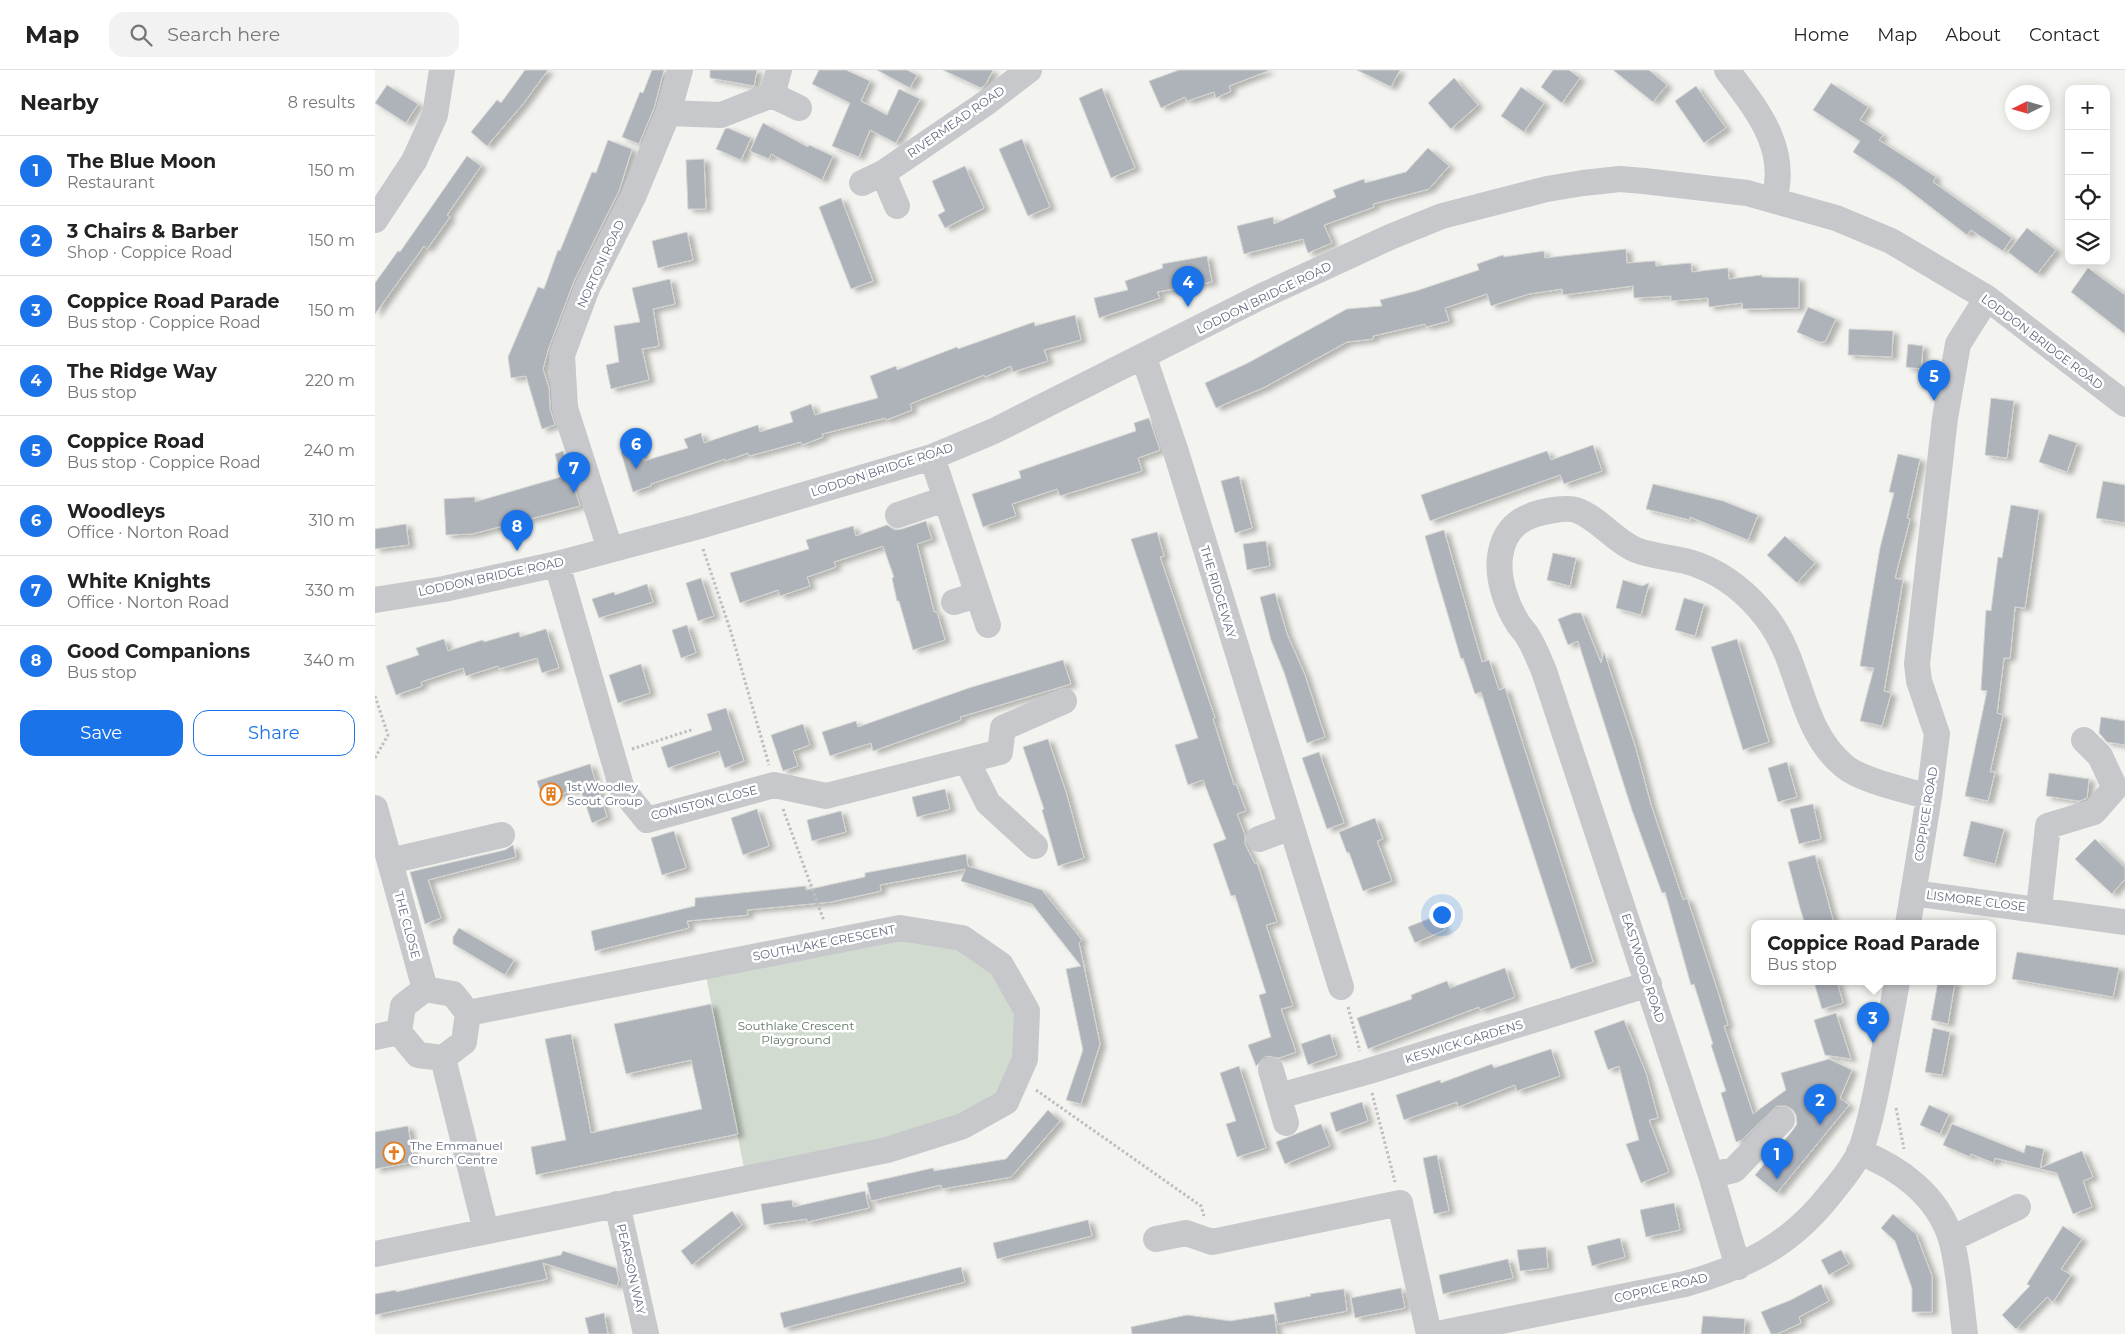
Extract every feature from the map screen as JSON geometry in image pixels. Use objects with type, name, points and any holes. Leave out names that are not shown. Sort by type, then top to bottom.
[{"type":"street","points":[[375,220],[414,161],[435,115],[441,70]]},
{"type":"street","name":"NORTON ROAD","points":[[611,549],[565,408],[563,355],[587,288],[633,197],[668,113],[680,70]]},
{"type":"street","points":[[772,95],[779,70]]},
{"type":"street","name":"RIVERMEAD ROAD","points":[[897,206],[872,178],[986,102],[1029,70]]},
{"type":"street","points":[[1727,70],[1768,128],[1778,174],[1774,200]]},
{"type":"street","points":[[668,113],[721,115],[772,95],[799,108]]},
{"type":"street","name":"LODDON BRIDGE ROAD","points":[[375,600],[445,589],[557,564],[696,526],[932,457],[994,431],[1144,358],[1260,297],[1390,237],[1442,216],[1547,190],[1620,179],[1688,184],[1747,193],[1836,218],[1891,241],[1987,298],[2125,404]]},
{"type":"street","name":"COPPICE ROAD","points":[[1908,920],[1929,797],[1937,734],[1919,681],[1917,664],[1945,418],[1958,344],[1987,298]]},
{"type":"street","name":"THE RIDGEWAY","points":[[1144,358],[1176,452],[1341,987]]},
{"type":"street","points":[[932,457],[945,499],[966,599],[988,625]]},
{"type":"street","points":[[898,516],[945,499]]},
{"type":"street","name":"EASTWOOD ROAD","points":[[1738,1267],[1711,1175],[1649,984],[1544,671],[1508,601],[1499,574],[1500,553],[1519,519],[1546,511],[1576,510],[1633,549],[1652,556],[1698,564],[1733,583],[1755,604],[1777,632],[1795,671],[1813,726],[1822,743],[1845,767],[1887,785],[1929,797]]},
{"type":"street","name":"CONISTON CLOSE","points":[[557,564],[622,789],[647,820],[774,784],[827,796],[1000,752],[1003,728],[1064,701]]},
{"type":"street","name":"LISMORE CLOSE","points":[[2039,909],[2047,826],[2094,812],[2115,788],[2100,756],[2084,740]]},
{"type":"street","points":[[967,761],[988,803],[1035,846]]},
{"type":"street","name":"THE CLOSE","points":[[375,808],[425,989]]},
{"type":"street","points":[[1259,839],[1291,827]]},
{"type":"street","points":[[390,861],[502,834]]},
{"type":"street","name":"LISMORE CLOSE","points":[[1913,893],[2125,922]]},
{"type":"street","name":"SOUTHLAKE CRESCENT","points":[[375,1254],[887,1150],[963,1126],[1007,1102],[1025,1059],[1027,1011],[1001,965],[962,938],[900,928],[468,1013]]},
{"type":"street","name":"KESWICK GARDENS","points":[[1279,1096],[1367,1072],[1649,984]]},
{"type":"street","name":"COPPICE ROAD","points":[[1437,1334],[1479,1330],[1568,1307],[1685,1284],[1738,1267],[1762,1256],[1799,1230],[1817,1212],[1845,1176],[1859,1152],[1867,1130],[1884,1057],[1896,985]]},
{"type":"street","points":[[425,989],[453,994],[468,1013],[464,1042],[443,1058],[417,1055],[387,1035],[403,1006],[425,989]]},
{"type":"street","points":[[443,1058],[486,1231]]},
{"type":"street","points":[[1271,1070],[1286,1123]]},
{"type":"street","points":[[1711,1175],[1734,1170],[1782,1120]]},
{"type":"street","points":[[1859,1152],[1874,1158],[1911,1179],[1944,1222],[1951,1239],[1965,1334]]},
{"type":"street","name":"PEARSON WAY","points":[[617,1204],[646,1334]]},
{"type":"street","points":[[1155,1239],[1186,1233],[1212,1242],[1401,1204],[1429,1334]]},
{"type":"street","points":[[1951,1239],[2018,1206]]},
{"type":"path","points":[[696,526],[731,632],[774,784],[831,941]]},
{"type":"path","points":[[375,696],[388,734],[375,758]]},
{"type":"path","points":[[612,755],[694,730]]},
{"type":"path","points":[[1017,1077],[1201,1206],[1212,1242]]},
{"type":"path","points":[[1894,1099],[1911,1179]]},
{"type":"green space","name":"Southlake Crescent Playground","points":[[962,938],[1027,1011],[1006,1102],[746,1178],[704,966],[831,941]]},
{"type":"building","points":[[525,70],[548,70],[523,104],[487,146],[471,132],[497,100],[501,103]]},
{"type":"building","points":[[652,70],[664,70],[654,108],[639,144],[622,137],[640,92],[643,93]]},
{"type":"building","points":[[710,70],[757,70],[754,86],[710,78]]},
{"type":"building","points":[[819,70],[846,70],[870,81],[861,101],[887,115],[899,89],[920,99],[896,143],[870,130],[859,157],[832,146],[850,103],[812,84]]},
{"type":"building","points":[[877,70],[907,70],[917,75],[910,88]]},
{"type":"building","points":[[943,70],[993,70],[986,84],[981,88]]},
{"type":"building","points":[[1179,70],[1268,71],[1229,86],[1231,91],[1216,98],[1214,92],[1187,101],[1185,97],[1161,108],[1149,81]]},
{"type":"building","points":[[1357,70],[1400,70],[1391,87]]},
{"type":"building","points":[[1553,70],[1569,70],[1580,78],[1562,103],[1541,87]]},
{"type":"building","points":[[1613,70],[1649,70],[1667,85],[1653,102]]},
{"type":"building","points":[[1454,78],[1478,105],[1451,129],[1428,103]]},
{"type":"building","points":[[1831,83],[1868,107],[1860,120],[1883,135],[1879,140],[1936,177],[1933,182],[2012,238],[2003,251],[1971,230],[1967,235],[1901,184],[1853,152],[1860,141],[1813,110]]},
{"type":"building","points":[[387,85],[418,104],[406,123],[375,103]]},
{"type":"building","points":[[1696,86],[1726,128],[1704,143],[1675,101]]},
{"type":"building","points":[[1521,87],[1544,103],[1524,132],[1501,116]]},
{"type":"building","points":[[1102,88],[1135,168],[1111,178],[1079,98]]},
{"type":"building","points":[[763,123],[808,147],[809,145],[833,156],[822,180],[771,154],[769,159],[750,151]]},
{"type":"building","points":[[728,128],[751,138],[741,160],[716,149],[725,129]]},
{"type":"building","points":[[1022,139],[1050,207],[1028,216],[999,149]]},
{"type":"building","points":[[608,140],[632,149],[619,191],[574,281],[548,350],[543,369],[549,388],[550,409],[555,425],[542,429],[526,376],[511,378],[508,357],[538,287],[544,289],[558,250],[560,251],[592,172],[596,173]]},
{"type":"building","points":[[1428,148],[1449,166],[1429,189],[1373,204],[1374,207],[1324,225],[1332,243],[1308,253],[1303,239],[1244,254],[1237,226],[1273,217],[1274,224],[1336,197],[1333,190],[1364,179],[1365,183],[1406,172]]},
{"type":"building","points":[[467,156],[481,166],[447,215],[450,217],[427,249],[424,246],[375,314],[375,283],[398,251],[400,252]]},
{"type":"building","points":[[704,159],[706,209],[688,209],[686,160]]},
{"type":"building","points":[[965,166],[984,208],[945,228],[938,215],[945,211],[932,181]]},
{"type":"building","points":[[841,198],[873,281],[851,289],[819,207]]},
{"type":"building","points":[[2027,228],[2056,250],[2037,274],[2008,252]]},
{"type":"building","points":[[687,232],[693,260],[658,268],[652,241]]},
{"type":"building","points":[[1626,249],[1627,263],[1655,261],[1656,266],[1691,263],[1692,272],[1728,268],[1729,279],[1762,275],[1762,277],[1799,278],[1799,308],[1743,309],[1742,303],[1709,307],[1708,298],[1671,301],[1671,296],[1634,298],[1633,286],[1563,295],[1562,289],[1529,294],[1491,306],[1487,294],[1445,308],[1449,321],[1426,327],[1425,324],[1373,336],[1373,339],[1347,342],[1265,387],[1216,408],[1205,383],[1248,363],[1347,309],[1382,306],[1380,300],[1416,291],[1479,270],[1477,264],[1503,255],[1504,257],[1544,251],[1545,258]]},
{"type":"building","points":[[1207,256],[1212,282],[1157,292],[1160,298],[1099,318],[1094,298],[1128,290],[1125,281],[1163,268],[1162,264]]},
{"type":"building","points":[[2088,268],[2125,295],[2125,334],[2071,292]]},
{"type":"building","points":[[670,279],[675,304],[653,309],[659,346],[642,349],[649,380],[611,389],[606,365],[619,362],[614,326],[640,322],[632,288]]},
{"type":"building","points":[[1808,307],[1836,319],[1825,342],[1819,342],[1797,332]]},
{"type":"building","points":[[1075,315],[1081,340],[1044,350],[1048,361],[1013,372],[1011,366],[985,377],[984,375],[910,404],[912,410],[886,420],[885,418],[822,434],[823,437],[802,445],[801,442],[749,456],[748,453],[725,461],[725,459],[633,492],[621,452],[639,446],[644,461],[688,448],[684,439],[701,433],[704,443],[758,425],[760,432],[793,422],[790,412],[811,404],[815,415],[878,398],[870,376],[896,366],[897,370],[957,347],[958,349],[1034,322],[1035,326]]},
{"type":"building","points":[[1849,329],[1893,331],[1892,357],[1848,355]]},
{"type":"building","points":[[1908,344],[1923,346],[1921,369],[1906,367]]},
{"type":"building","points":[[1991,398],[2014,401],[2007,458],[1985,455]]},
{"type":"building","points":[[1149,418],[1160,450],[1138,458],[1142,471],[1060,496],[1057,489],[1012,504],[1016,516],[983,527],[972,494],[1021,478],[1019,471],[1136,431],[1134,423]]},
{"type":"building","points":[[2049,434],[2077,443],[2067,472],[2039,462]]},
{"type":"building","points":[[1593,445],[1602,471],[1564,484],[1560,475],[1430,521],[1421,495],[1547,451],[1551,460]]},
{"type":"building","points":[[563,451],[580,506],[472,534],[446,535],[444,499],[475,497],[475,502],[561,477],[555,454]]},
{"type":"building","points":[[1898,454],[1920,459],[1907,518],[1910,519],[1895,578],[1903,580],[1884,691],[1891,693],[1882,726],[1860,721],[1874,668],[1860,666],[1880,548],[1894,493],[1889,492]]},
{"type":"building","points":[[1239,476],[1252,528],[1235,533],[1221,481]]},
{"type":"building","points":[[2103,481],[2125,485],[2125,523],[2096,518]]},
{"type":"building","points":[[1653,484],[1723,501],[1758,515],[1748,540],[1690,517],[1690,520],[1646,509]]},
{"type":"building","points":[[2011,505],[2039,510],[2025,608],[2015,607],[2010,658],[2004,658],[1997,713],[2003,715],[1990,772],[1995,772],[1988,801],[1965,796],[1987,691],[1981,690],[1986,610],[1991,611],[1998,557],[2002,558]]},
{"type":"building","points":[[926,521],[932,539],[917,544],[934,612],[937,612],[945,640],[913,650],[899,601],[897,601],[892,578],[894,577],[883,546],[834,562],[836,567],[807,577],[810,586],[780,596],[778,590],[740,603],[730,573],[809,549],[806,540],[853,526],[856,536],[887,525],[895,530]]},
{"type":"building","points":[[406,524],[409,545],[375,549],[375,529]]},
{"type":"building","points":[[1444,530],[1482,662],[1489,660],[1499,690],[1505,688],[1593,962],[1571,969],[1481,692],[1475,694],[1463,658],[1461,659],[1437,578],[1425,536]]},
{"type":"building","points":[[1157,532],[1164,556],[1160,557],[1215,718],[1213,719],[1234,785],[1236,784],[1246,811],[1237,814],[1245,835],[1245,844],[1255,864],[1257,863],[1277,922],[1266,925],[1293,1006],[1281,1009],[1296,1052],[1279,1058],[1266,1056],[1256,1066],[1248,1045],[1271,1037],[1259,995],[1266,993],[1235,895],[1231,896],[1213,844],[1226,839],[1203,780],[1188,785],[1175,745],[1198,738],[1131,539]]},
{"type":"building","points":[[1785,536],[1815,563],[1797,583],[1767,555]]},
{"type":"building","points":[[1266,541],[1270,566],[1247,570],[1243,544]]},
{"type":"building","points":[[1553,553],[1576,558],[1570,586],[1547,580]]},
{"type":"building","points":[[701,578],[714,616],[698,621],[686,583]]},
{"type":"building","points":[[1623,580],[1642,586],[1649,583],[1641,615],[1616,608]]},
{"type":"building","points":[[647,584],[653,602],[599,618],[592,599],[614,592],[615,595]]},
{"type":"building","points":[[1275,593],[1287,634],[1305,675],[1325,737],[1307,743],[1284,672],[1271,640],[1260,597]]},
{"type":"building","points":[[1684,598],[1704,604],[1695,636],[1675,630]]},
{"type":"building","points":[[1574,613],[1581,613],[1601,663],[1604,652],[1636,749],[1651,805],[1683,900],[1687,898],[1718,992],[1728,1025],[1724,1026],[1753,1114],[1786,1090],[1781,1073],[1829,1059],[1852,1070],[1840,1098],[1849,1105],[1777,1193],[1755,1175],[1793,1130],[1797,1124],[1796,1115],[1793,1110],[1786,1106],[1777,1106],[1742,1140],[1736,1142],[1721,1093],[1726,1091],[1711,1045],[1713,1044],[1694,984],[1691,985],[1665,892],[1662,893],[1632,810],[1578,641],[1568,645],[1558,619]]},
{"type":"building","points":[[687,625],[696,653],[681,658],[672,630]]},
{"type":"building","points":[[546,629],[559,668],[542,673],[537,658],[499,669],[498,666],[466,676],[463,668],[421,682],[422,686],[396,695],[386,666],[419,655],[416,648],[444,639],[448,651],[483,640],[484,642],[519,632],[520,637]]},
{"type":"building","points":[[1737,639],[1769,742],[1743,750],[1711,647]]},
{"type":"building","points":[[1063,660],[1071,684],[960,717],[961,720],[873,751],[871,743],[830,756],[822,732],[856,721],[858,727],[969,688]]},
{"type":"building","points":[[641,664],[650,693],[618,703],[609,675]]},
{"type":"building","points":[[726,708],[744,761],[725,768],[719,751],[668,768],[661,747],[712,730],[707,714]]},
{"type":"building","points":[[2101,717],[2125,721],[2125,745],[2107,742],[2099,733]]},
{"type":"building","points":[[803,724],[810,745],[793,751],[798,766],[783,771],[771,735]]},
{"type":"building","points":[[1048,739],[1066,792],[1084,858],[1058,866],[1042,810],[1044,809],[1023,747]]},
{"type":"building","points":[[1319,752],[1344,823],[1327,829],[1302,758]]},
{"type":"building","points":[[1787,762],[1797,797],[1778,802],[1768,768]]},
{"type":"building","name":"1st Woodley Scout Group","points":[[590,764],[607,817],[592,823],[580,788],[543,800],[537,781]]},
{"type":"building","points":[[2049,773],[2089,779],[2087,798],[2079,801],[2046,796]]},
{"type":"building","points":[[945,789],[950,809],[917,817],[912,797]]},
{"type":"building","points":[[1813,804],[1821,839],[1799,844],[1790,809]]},
{"type":"building","points":[[757,809],[769,846],[743,855],[731,818]]},
{"type":"building","points":[[841,811],[846,832],[812,841],[807,820]]},
{"type":"building","points":[[1375,818],[1383,839],[1377,841],[1392,881],[1363,891],[1349,852],[1347,853],[1339,832]]},
{"type":"building","points":[[1971,821],[2004,829],[1995,864],[1963,856]]},
{"type":"building","points":[[674,831],[686,868],[662,875],[651,838]]},
{"type":"building","points":[[2095,839],[2125,868],[2125,879],[2112,894],[2075,859]]},
{"type":"building","points":[[513,845],[516,857],[428,880],[441,918],[425,924],[410,872],[505,850]]},
{"type":"building","points":[[966,854],[968,866],[1042,890],[1082,940],[1079,943],[1100,1044],[1081,1104],[1066,1100],[1083,1050],[1066,969],[1081,966],[1032,904],[961,881],[965,869],[880,885],[881,891],[831,902],[747,910],[748,915],[687,921],[689,928],[595,951],[591,931],[695,906],[695,898],[806,886],[806,890],[865,877],[865,873]]},
{"type":"building","points":[[1815,855],[1833,920],[1804,920],[1788,862]]},
{"type":"building","points":[[1438,915],[1445,930],[1415,943],[1408,927]]},
{"type":"building","points":[[459,928],[514,960],[505,975],[453,944],[453,937]]},
{"type":"building","points":[[2017,952],[2119,968],[2113,997],[2012,979]]},
{"type":"building","points":[[1505,968],[1515,997],[1480,1010],[1479,1007],[1368,1049],[1357,1018],[1412,999],[1411,995],[1447,981],[1450,988]]},
{"type":"building","points":[[1815,985],[1838,985],[1843,1003],[1822,1009]]},
{"type":"building","points":[[1937,985],[1954,985],[1948,1024],[1931,1020]]},
{"type":"building","points":[[711,1004],[738,1134],[536,1175],[531,1147],[566,1140],[545,1039],[571,1034],[591,1133],[702,1109],[691,1060],[626,1074],[614,1024]]},
{"type":"building","points":[[1836,1013],[1851,1059],[1825,1055],[1814,1020]]},
{"type":"building","points":[[1624,1020],[1646,1073],[1658,1118],[1649,1120],[1669,1172],[1641,1183],[1626,1144],[1639,1140],[1619,1066],[1608,1070],[1594,1031]]},
{"type":"building","points":[[1933,1028],[1950,1032],[1942,1075],[1925,1072]]},
{"type":"building","points":[[1330,1034],[1337,1055],[1308,1065],[1301,1044]]},
{"type":"building","points":[[1551,1049],[1560,1076],[1517,1091],[1515,1085],[1458,1107],[1457,1102],[1404,1120],[1396,1095],[1440,1080],[1441,1083],[1492,1064],[1494,1068]]},
{"type":"building","points":[[1239,1066],[1266,1148],[1237,1157],[1226,1124],[1236,1121],[1220,1073]]},
{"type":"building","points":[[1362,1102],[1368,1121],[1336,1132],[1330,1113]]},
{"type":"building","points":[[1929,1105],[1949,1114],[1940,1134],[1920,1125]]},
{"type":"building","points":[[1048,1110],[1060,1121],[1011,1177],[942,1189],[941,1185],[871,1201],[867,1183],[933,1168],[934,1171],[1006,1159]]},
{"type":"building","points":[[1321,1124],[1330,1146],[1285,1164],[1276,1142]]},
{"type":"building","points":[[1952,1124],[2024,1153],[2026,1145],[2044,1149],[2040,1168],[2082,1151],[2093,1177],[2083,1181],[2092,1207],[2073,1214],[2057,1173],[1995,1158],[1994,1163],[1971,1154],[1970,1157],[1943,1145]]},
{"type":"building","name":"The Emmanuel Church Centre","points":[[408,1126],[414,1162],[375,1169],[375,1132]]},
{"type":"building","points":[[1437,1155],[1449,1211],[1434,1214],[1423,1158]]},
{"type":"building","points":[[865,1191],[869,1208],[807,1222],[807,1219],[764,1225],[761,1204],[792,1200],[793,1207]]},
{"type":"building","points":[[1674,1203],[1680,1230],[1646,1237],[1640,1210]]},
{"type":"building","points":[[732,1211],[742,1225],[692,1265],[681,1251]]},
{"type":"building","points":[[1893,1214],[1916,1234],[1932,1276],[1932,1312],[1912,1312],[1912,1288],[1895,1241],[1881,1228]]},
{"type":"building","points":[[1088,1220],[1092,1236],[997,1259],[993,1243]]},
{"type":"building","points":[[2063,1226],[2082,1239],[2061,1269],[2071,1275],[2053,1302],[2047,1297],[2016,1329],[2002,1315],[2030,1286],[2027,1284]]},
{"type":"building","points":[[1620,1238],[1625,1257],[1592,1266],[1587,1246]]},
{"type":"building","points":[[1546,1247],[1548,1268],[1520,1271],[1517,1250]]},
{"type":"building","points":[[1841,1250],[1849,1264],[1829,1275],[1821,1260]]},
{"type":"building","points":[[563,1251],[616,1268],[619,1280],[617,1286],[543,1263],[547,1279],[375,1315],[375,1294],[396,1290],[396,1292],[561,1255]]},
{"type":"building","points":[[1508,1259],[1513,1278],[1443,1294],[1439,1275]]},
{"type":"building","points":[[961,1267],[965,1282],[784,1328],[780,1313]]},
{"type":"building","points":[[1821,1284],[1829,1301],[1799,1317],[1801,1323],[1777,1334],[1771,1334],[1761,1312],[1791,1300]]},
{"type":"building","points":[[1401,1288],[1405,1308],[1355,1318],[1351,1298]]},
{"type":"building","points":[[1344,1289],[1347,1311],[1278,1324],[1274,1303],[1311,1296],[1310,1294]]},
{"type":"building","points":[[604,1313],[608,1334],[589,1334],[585,1318]]},
{"type":"building","points":[[1274,1314],[1277,1334],[1132,1334],[1131,1327],[1187,1315],[1230,1321]]},
{"type":"building","points":[[1703,1316],[1745,1319],[1744,1334],[1701,1334]]},
{"type":"place","name":"The Ridge Way","points":[[1188,307]]},
{"type":"place","name":"Coppice Road","points":[[1934,401]]},
{"type":"place","name":"Woodleys","points":[[636,469]]},
{"type":"place","name":"White Knights","points":[[574,493]]},
{"type":"place","name":"Good Companions","points":[[517,551]]},
{"type":"place","name":"1st Woodley Scout Group","points":[[551,794]]},
{"type":"place","name":"Coppice Road Parade","points":[[1873,1043]]},
{"type":"place","name":"3 Chairs & Barber","points":[[1820,1125]]},
{"type":"place","name":"The Emmanuel Church Centre","points":[[394,1153]]},
{"type":"place","name":"The Blue Moon","points":[[1777,1179]]}]
